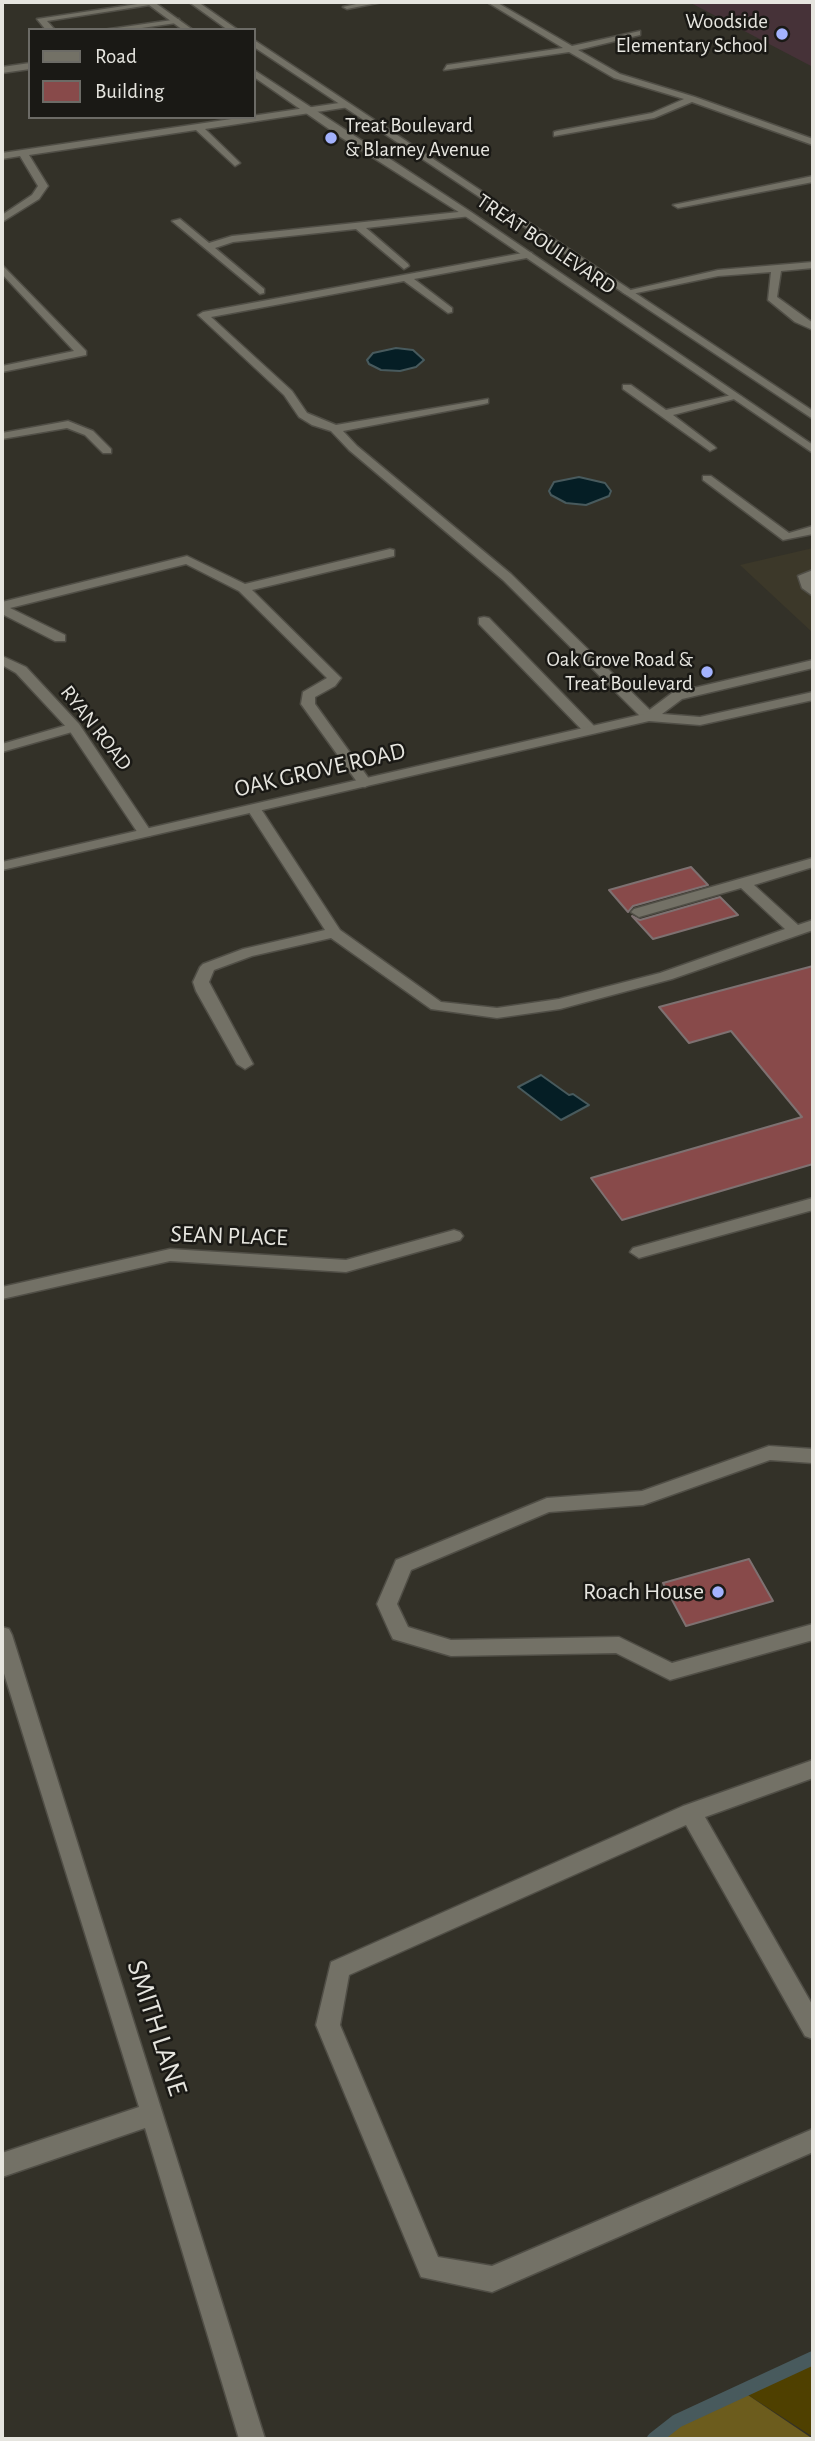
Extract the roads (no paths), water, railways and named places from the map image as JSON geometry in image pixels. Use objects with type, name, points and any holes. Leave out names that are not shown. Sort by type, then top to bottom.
[{"type":"street","points":[[193,2],[231,28]]},
{"type":"street","points":[[346,7],[378,2]]},
{"type":"street","points":[[491,2],[617,76],[692,99],[813,142]]},
{"type":"street","points":[[49,28],[41,19],[151,3],[186,28]]},
{"type":"street","points":[[135,28],[176,21]]},
{"type":"street","points":[[447,68],[570,49],[636,33]]},
{"type":"street","name":"TREAT BOULEVARD","points":[[256,44],[813,416]]},
{"type":"street","points":[[2,70],[28,66]]},
{"type":"street","name":"TREAT BOULEVARD","points":[[256,74],[468,214],[813,450]]},
{"type":"street","points":[[557,134],[653,115],[692,99]]},
{"type":"street","points":[[2,156],[346,105]]},
{"type":"street","points":[[199,128],[235,163]]},
{"type":"street","points":[[2,219],[36,197],[43,186],[23,153]]},
{"type":"street","points":[[678,205],[813,179]]},
{"type":"street","points":[[207,247],[232,239],[468,214]]},
{"type":"street","points":[[177,221],[260,291]]},
{"type":"street","points":[[357,225],[404,266]]},
{"type":"street","points":[[528,255],[203,315],[288,393],[303,415],[316,423],[335,429],[507,577],[649,717]]},
{"type":"street","points":[[627,292],[718,273],[813,265]]},
{"type":"street","points":[[2,268],[82,353],[2,369]]},
{"type":"street","points":[[776,270],[772,298],[799,320],[813,327]]},
{"type":"street","points":[[408,279],[448,310]]},
{"type":"street","points":[[627,387],[710,448]]},
{"type":"street","points":[[664,414],[736,397]]},
{"type":"street","points":[[335,429],[484,401]]},
{"type":"street","points":[[2,436],[68,424],[89,433],[107,451]]},
{"type":"street","points":[[707,478],[787,537],[813,530]]},
{"type":"street","points":[[243,588],[390,553]]},
{"type":"street","points":[[2,608],[187,560],[243,588],[334,678],[308,695],[308,704],[365,783]]},
{"type":"street","points":[[2,608],[60,638]]},
{"type":"street","points":[[484,621],[590,730]]},
{"type":"street","name":"RYAN ROAD","points":[[2,660],[20,670],[74,727],[145,833]]},
{"type":"street","name":"OAK GROVE ROAD","points":[[649,717],[677,696],[813,664]]},
{"type":"street","name":"OAK GROVE ROAD","points":[[2,866],[649,717],[700,722],[811,699]]},
{"type":"street","points":[[2,748],[74,727]]},
{"type":"street","points":[[254,809],[334,933],[437,1006],[497,1013],[560,1004],[666,976],[813,925]]},
{"type":"street","points":[[639,912],[813,862]]},
{"type":"street","points":[[744,883],[796,931]]},
{"type":"street","points":[[245,1064],[204,991],[201,982],[208,967],[248,952],[334,933]]},
{"type":"street","points":[[639,1252],[813,1203]]},
{"type":"street","name":"SEAN PLACE","points":[[2,1293],[170,1255],[346,1266],[454,1236]]},
{"type":"street","points":[[813,1456],[769,1453],[643,1498],[547,1505],[403,1564],[387,1604],[400,1633],[451,1648],[619,1646],[670,1672],[813,1632]]},
{"type":"street","name":"SMITH LANE","points":[[2,1635],[7,1673],[153,2114],[251,2439]]},
{"type":"street","points":[[813,1769],[691,1813],[339,1969],[328,2025],[430,2267],[492,2278],[813,2140]]},
{"type":"street","points":[[691,1813],[813,2028]]},
{"type":"street","points":[[2,2165],[153,2114]]},
{"type":"water","points":[[396,348],[413,350],[424,360],[416,367],[400,371],[381,370],[367,360],[373,353]]},
{"type":"water","points":[[579,477],[605,483],[611,491],[609,496],[586,505],[566,503],[551,495],[549,491],[554,482]]},
{"type":"water","points":[[541,1075],[569,1095],[573,1094],[589,1105],[561,1120],[518,1087]]},
{"type":"waterway","points":[[654,2439],[677,2421],[813,2358]]},
{"type":"place","name":"Woodside Elementary School","points":[[782,34]]},
{"type":"place","name":"Treat Boulevard & Blarney Avenue","points":[[331,138]]},
{"type":"place","name":"Oak Grove Road & Treat Boulevard","points":[[707,672]]},
{"type":"place","name":"Roach House","points":[[718,1592]]}]
